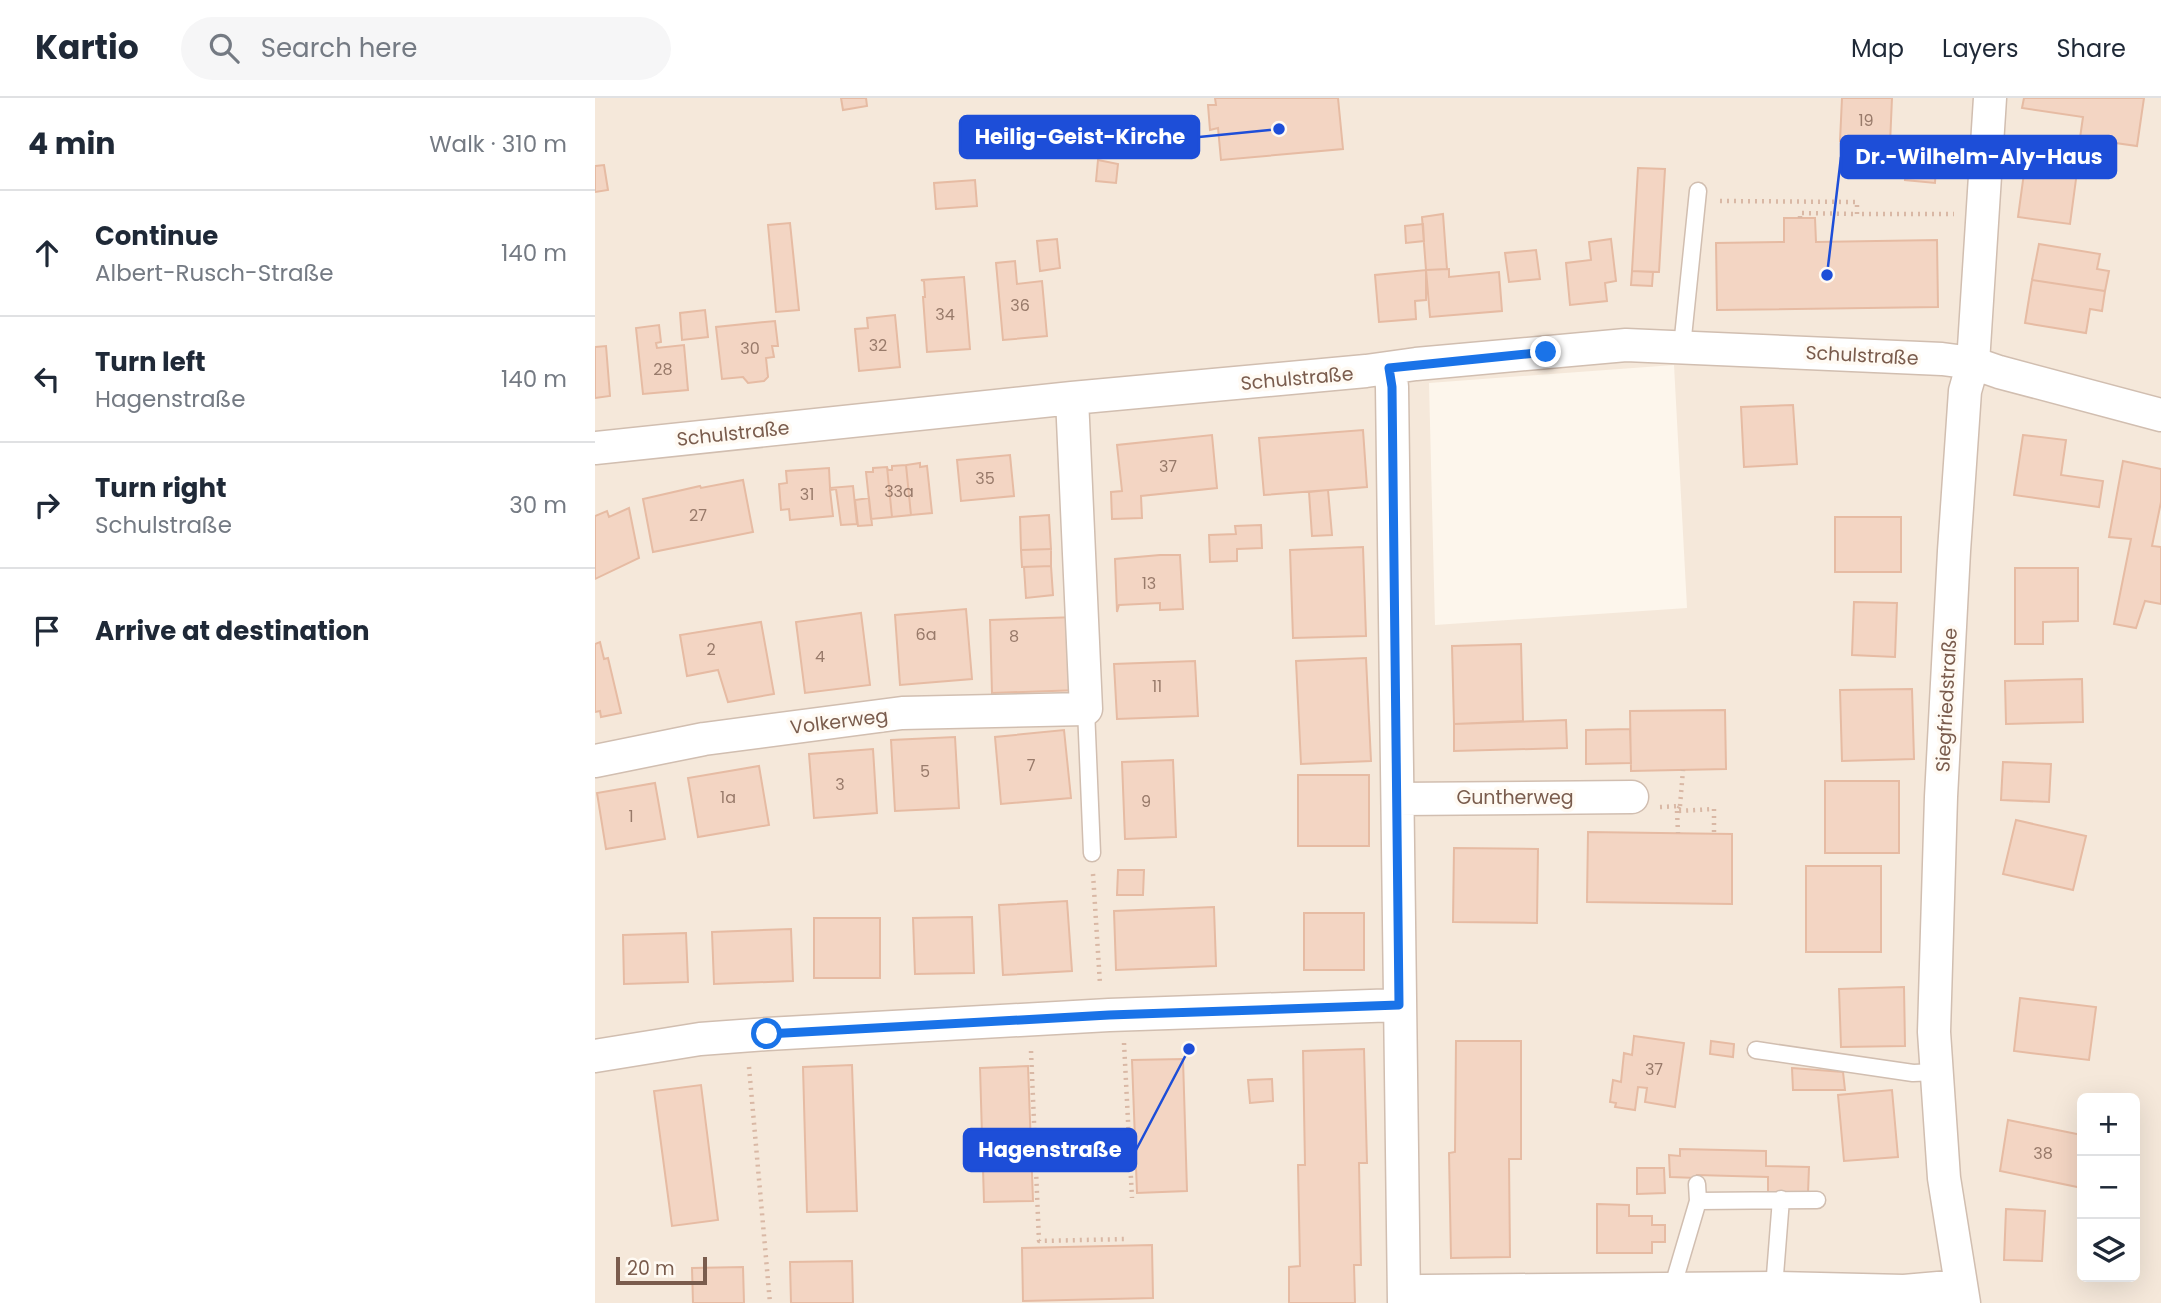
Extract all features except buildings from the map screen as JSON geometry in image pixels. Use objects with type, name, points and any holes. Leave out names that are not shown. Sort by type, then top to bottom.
[{"type":"street","name":"Siegfriedstraße","points":[[1962,1295],[1944,1178],[1934,1032],[1941,783],[1965,391],[1973,363],[1990,98]]},
{"type":"street","name":"Schulstraße","points":[[595,448],[1072,398],[1626,345],[1973,363],[2161,415]]},
{"type":"street","points":[[1389,368],[1392,387],[1404,1298],[1775,1288],[1962,1295]]},
{"type":"street","points":[[1072,398],[1086,709]]},
{"type":"street","name":"Volkerweg","points":[[595,761],[704,739],[902,713],[1086,709]]},
{"type":"street","name":"Guntherweg","points":[[1398,799],[1644,802]]},
{"type":"street","points":[[595,1054],[700,1039],[780,1033],[1109,1015],[1399,1005]]},
{"type":"lane","points":[[1682,347],[1698,196]]},
{"type":"lane","points":[[1086,709],[1091,853]]},
{"type":"lane","points":[[1756,1051],[1913,1073],[1936,1072]]},
{"type":"lane","points":[[1672,1289],[1698,1192],[1817,1200]]},
{"type":"lane","points":[[1775,1288],[1781,1199]]},
{"type":"path","points":[[1698,196],[1857,202],[1857,215]]},
{"type":"path","points":[[1800,218],[1800,213],[1964,214]]},
{"type":"path","points":[[1678,833],[1683,770]]},
{"type":"path","points":[[1644,802],[1679,808],[1714,809],[1714,833]]},
{"type":"path","points":[[1091,853],[1101,993]]},
{"type":"path","points":[[1124,1035],[1132,1198]]},
{"type":"path","points":[[1031,1039],[1039,1241],[1128,1239]]},
{"type":"path","points":[[749,1064],[770,1303]]},
{"type":"shaded area","points":[[595,98],[2161,98],[2161,1303],[595,1303]],"holes":[[[1674,365],[1687,608],[1435,625],[1429,383]]]},
{"type":"place","name":"Heilig-Geist-Kirche","points":[[1279,129]]},
{"type":"place","name":"Dr.-Wilhelm-Aly-Haus","points":[[1827,275]]},
{"type":"place","name":"Hagenstraße","points":[[1189,1049]]},
{"type":"route","points":[[767,1034],[1109,1015],[1399,1005],[1392,387],[1389,368],[1416,363],[1546,352]]}]
